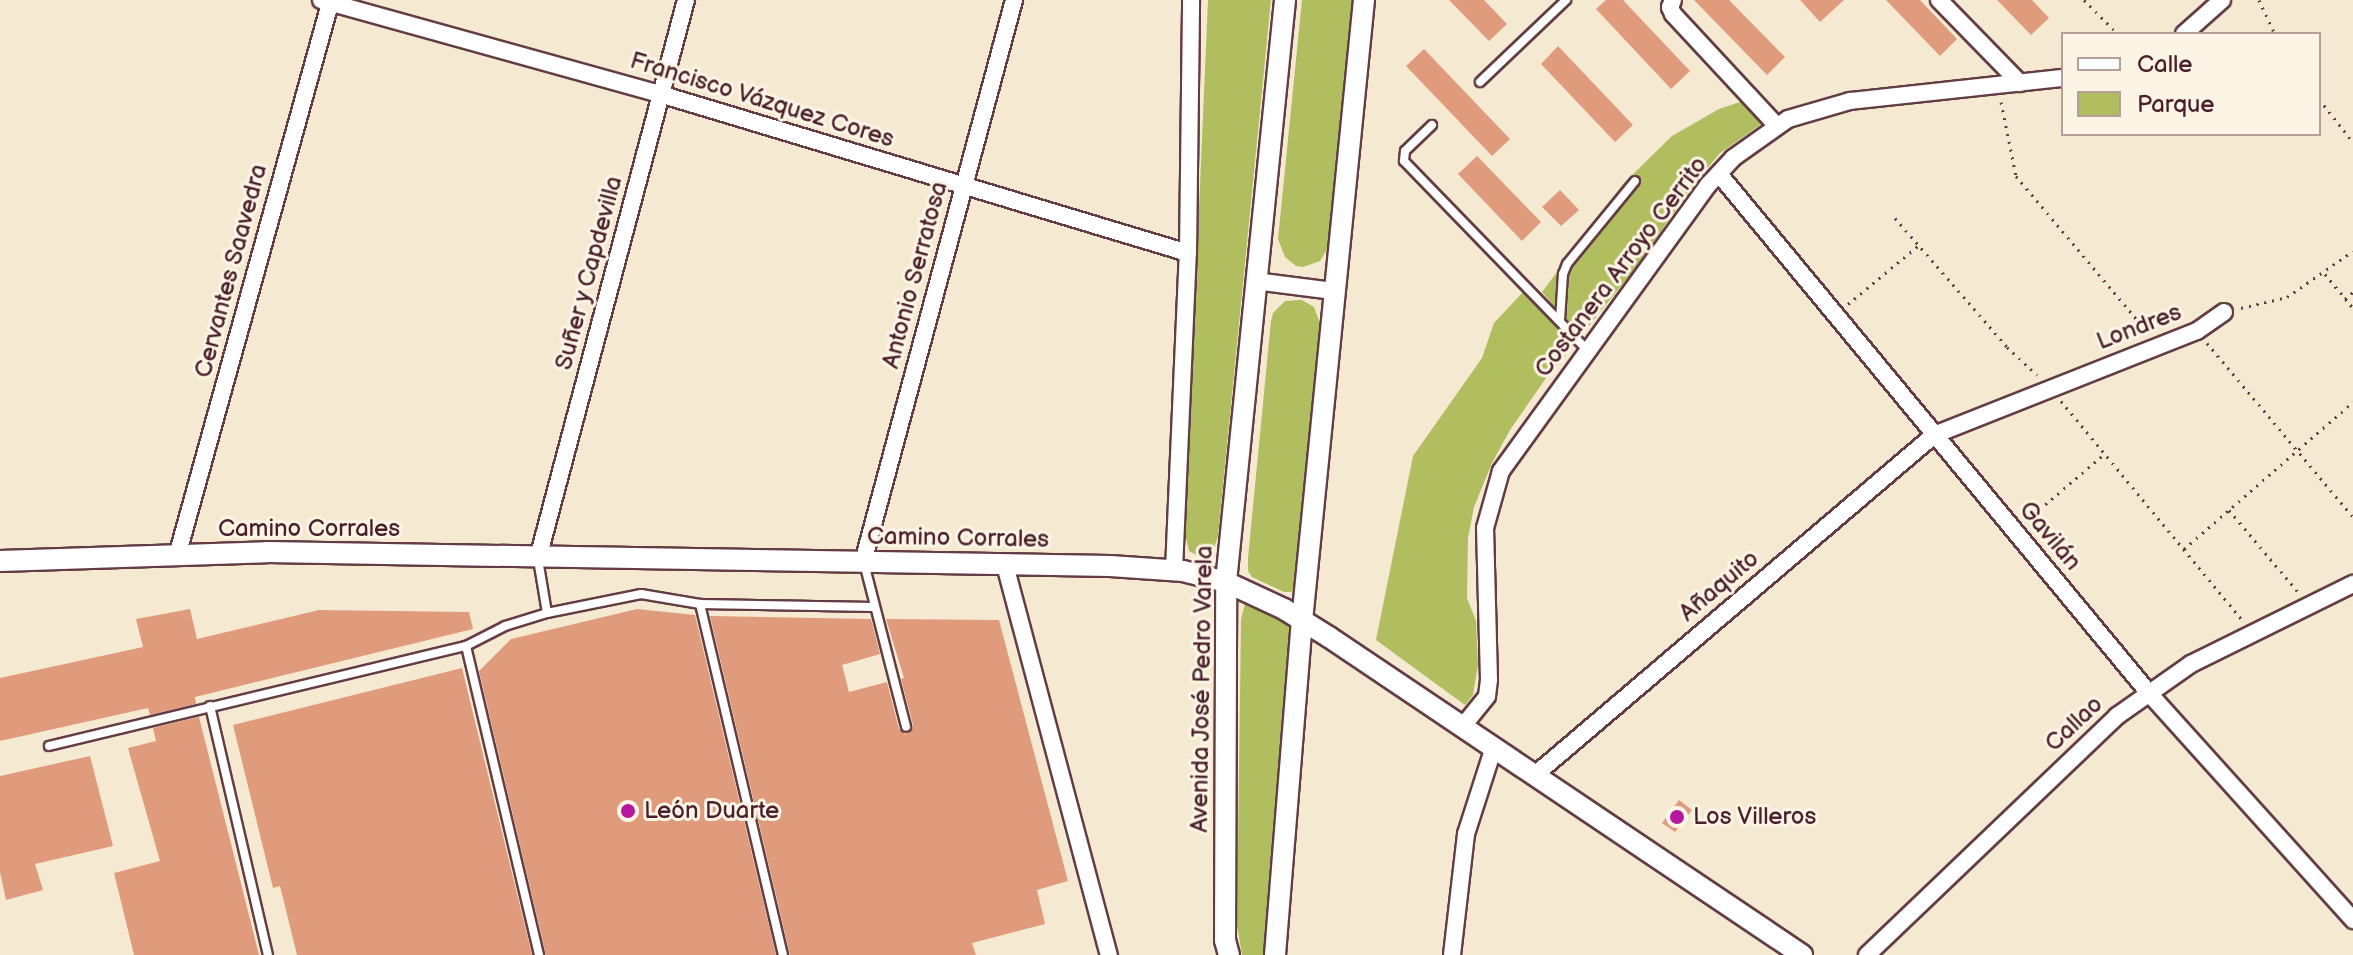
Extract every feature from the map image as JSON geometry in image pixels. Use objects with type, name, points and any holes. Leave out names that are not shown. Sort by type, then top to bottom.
[{"type":"street","name":"Suñer y Capdevilla","points":[[538,558],[686,0]]},
{"type":"street","name":"Antonio Serratosa","points":[[863,562],[1014,0]]},
{"type":"street","points":[[1174,570],[1188,253],[1191,0]]},
{"type":"street","name":"Avenida José Pedro Varela","points":[[1229,955],[1225,940],[1226,582],[1285,0]]},
{"type":"street","points":[[1275,955],[1302,621],[1364,0]]},
{"type":"street","points":[[1673,0],[1670,7],[1673,14],[1777,126]]},
{"type":"street","points":[[1939,0],[2020,83]]},
{"type":"street","points":[[2186,32],[2222,0]]},
{"type":"street","name":"Francisco Vázquez Cores","points":[[327,1],[660,94],[1188,253]]},
{"type":"street","name":"Cervantes Saavedra","points":[[177,556],[327,1]]},
{"type":"street","name":"Costanera Arroyo Cerrito","points":[[1463,726],[1487,696],[1485,528],[1492,495],[1516,449],[1733,158],[1788,119],[1850,101],[2061,78]]},
{"type":"street","name":"Gavilán","points":[[1719,174],[2148,692],[2353,920]]},
{"type":"street","points":[[1255,281],[1333,291]]},
{"type":"street","name":"Londres","points":[[1934,435],[2197,331],[2224,312]]},
{"type":"street","name":"Añaquito","points":[[1536,774],[1934,435]]},
{"type":"street","name":"Camino Corrales","points":[[0,561],[267,552],[1174,570],[1226,582],[1302,621],[1536,774],[1802,955]]},
{"type":"street","points":[[1005,565],[1109,955]]},
{"type":"street","name":"Callao","points":[[1867,955],[2093,738],[2148,692],[2191,664],[2353,584]]},
{"type":"street","points":[[1452,955],[1466,834],[1494,747]]},
{"type":"lane","points":[[1480,82],[1566,0]]},
{"type":"lane","points":[[1432,125],[1405,151],[1404,161],[1588,351]]},
{"type":"lane","points":[[1560,320],[1567,264],[1635,181]]},
{"type":"lane","points":[[538,558],[547,613]]},
{"type":"lane","points":[[863,562],[906,727]]},
{"type":"lane","points":[[49,746],[466,646],[505,626],[547,613],[641,594],[700,604],[874,607]]},
{"type":"lane","points":[[700,604],[783,955]]},
{"type":"lane","points":[[466,646],[539,955]]},
{"type":"lane","points":[[210,706],[268,955]]},
{"type":"path","points":[[2084,0],[2116,32]]},
{"type":"path","points":[[2259,0],[2274,32]]},
{"type":"path","points":[[1998,85],[2016,176],[2159,345]]},
{"type":"path","points":[[2321,102],[2353,142]]},
{"type":"path","points":[[1895,218],[2007,347],[2050,387],[2252,632]]},
{"type":"path","points":[[1835,315],[1919,245]]},
{"type":"path","points":[[2224,312],[2287,297],[2353,251]]},
{"type":"path","points":[[2324,274],[2353,308]]},
{"type":"path","points":[[2345,299],[2353,292]]},
{"type":"path","points":[[2197,331],[2353,517]]},
{"type":"path","points":[[2183,549],[2353,402]]},
{"type":"path","points":[[2014,531],[2103,455]]},
{"type":"path","points":[[2229,510],[2309,605]]},
{"type":"green space","points":[[1208,0],[1271,0],[1218,536],[1213,551],[1201,557],[1189,551],[1185,533]]},
{"type":"green space","points":[[1302,0],[1354,0],[1329,246],[1320,261],[1303,267],[1296,266],[1285,257],[1278,239]]},
{"type":"green space","points":[[1743,101],[1763,123],[1720,153],[1580,337],[1542,292],[1623,184],[1672,136],[1719,109]]},
{"type":"green space","points":[[1525,290],[1573,346],[1510,430],[1474,507],[1468,538],[1467,598],[1476,621],[1478,664],[1473,695],[1465,705],[1376,640],[1413,456],[1482,358],[1494,323]]},
{"type":"green space","points":[[1302,300],[1314,307],[1321,326],[1297,579],[1292,592],[1284,592],[1252,577],[1248,571],[1248,558],[1271,321],[1273,313],[1285,301]]},
{"type":"green space","points":[[1245,604],[1255,604],[1291,622],[1295,630],[1266,955],[1242,955],[1237,925],[1241,619]]},
{"type":"building","points":[[1449,0],[1484,0],[1507,24],[1489,41]]},
{"type":"building","points":[[1606,0],[1623,0],[1690,71],[1671,89],[1596,9]]},
{"type":"building","points":[[1694,0],[1729,0],[1785,57],[1767,75]]},
{"type":"building","points":[[1800,0],[1844,0],[1820,22]]},
{"type":"building","points":[[1886,0],[1920,0],[1957,39],[1940,56]]},
{"type":"building","points":[[1997,0],[2032,0],[2049,18],[2031,35]]},
{"type":"building","points":[[1558,46],[1633,125],[1615,142],[1541,64]]},
{"type":"building","points":[[1424,49],[1510,139],[1492,156],[1406,66]]},
{"type":"building","points":[[1477,156],[1541,222],[1522,241],[1458,174]]},
{"type":"building","points":[[1560,190],[1579,210],[1561,226],[1542,207]]},
{"type":"building","points":[[190,609],[197,639],[319,610],[469,612],[473,629],[195,697],[196,704],[150,715],[148,708],[0,741],[0,678],[143,647],[136,619]]},
{"type":"building","name":"León Duarte","points":[[637,609],[695,615],[776,955],[546,955],[479,671],[511,639]]},
{"type":"building","points":[[710,616],[871,619],[880,654],[842,665],[849,692],[887,682],[899,729],[905,734],[911,731],[913,725],[901,679],[904,678],[886,619],[999,620],[1068,881],[1037,890],[1045,924],[972,943],[976,955],[790,955]]},
{"type":"building","points":[[462,668],[532,955],[297,955],[280,886],[273,888],[233,725]]},
{"type":"building","points":[[199,717],[259,955],[134,955],[114,873],[160,861],[128,748],[156,741],[153,728]]},
{"type":"building","points":[[90,756],[113,846],[35,864],[43,890],[6,900],[0,872],[0,776]]},
{"type":"building","name":"Los Villeros","points":[[1679,800],[1692,810],[1675,832],[1662,823]]},
{"type":"place","name":"León Duarte","points":[[628,811]]},
{"type":"place","name":"Los Villeros","points":[[1677,817]]}]
